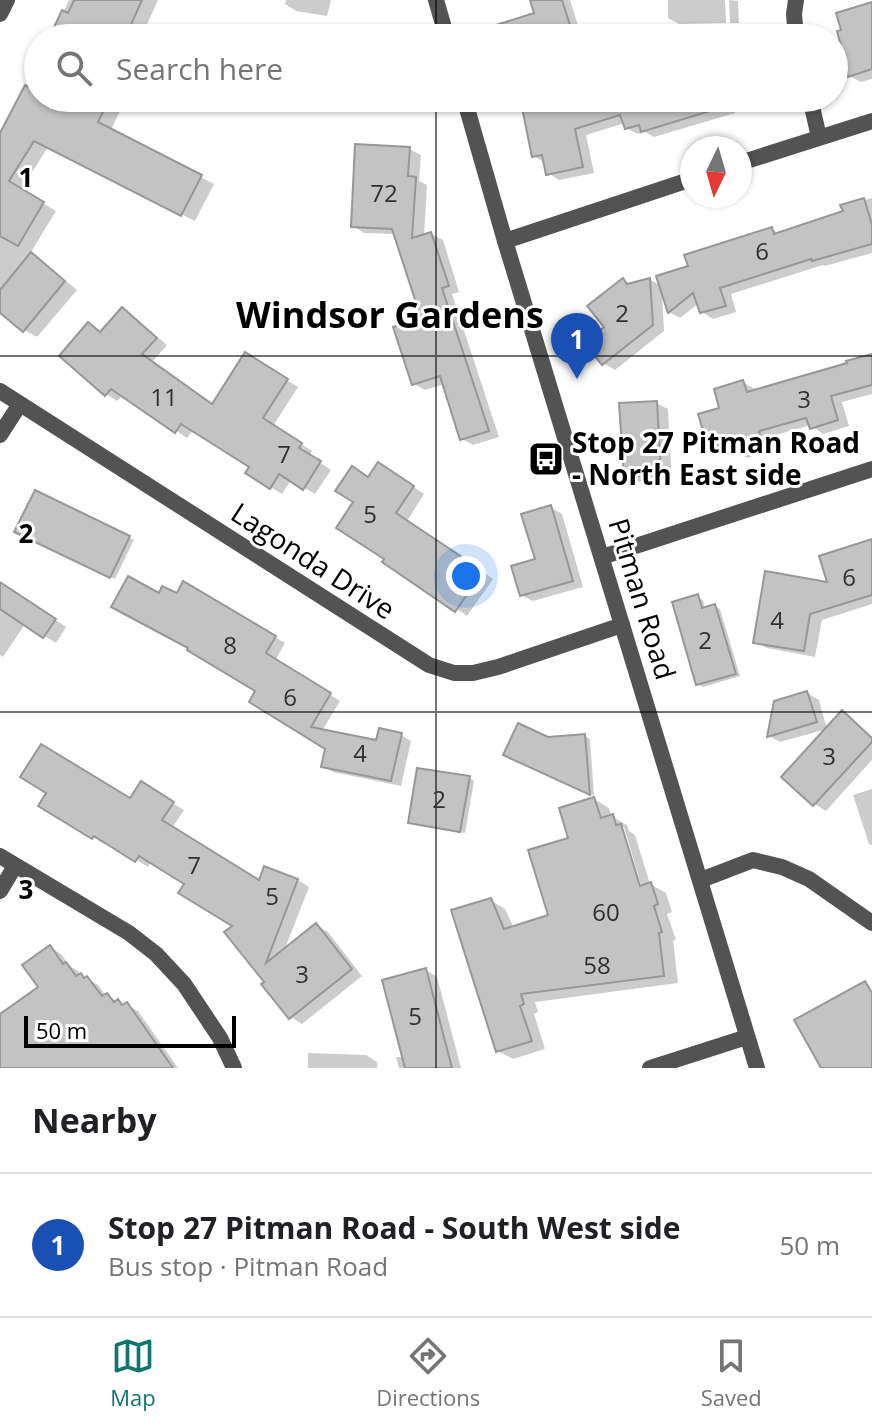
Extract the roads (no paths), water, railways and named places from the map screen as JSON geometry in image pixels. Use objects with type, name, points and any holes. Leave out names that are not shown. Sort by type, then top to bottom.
[{"type":"street","points":[[0,14],[7,0]]},
{"type":"street","points":[[436,0],[443,24]]},
{"type":"street","points":[[795,24],[796,0]]},
{"type":"street","name":"Pitman Road","points":[[468,112],[757,1068]]},
{"type":"street","points":[[813,112],[819,137]]},
{"type":"street","points":[[752,159],[872,121]]},
{"type":"street","points":[[505,241],[680,183]]},
{"type":"street","name":"Lagonda Drive","points":[[0,391],[429,665],[454,673],[473,673],[622,625]]},
{"type":"street","points":[[0,435],[20,404]]},
{"type":"street","points":[[602,557],[872,469]]},
{"type":"street","points":[[0,856],[129,933],[156,954],[184,984],[220,1038],[234,1068]]},
{"type":"street","points":[[701,880],[753,860],[782,867],[809,879],[868,916]]},
{"type":"street","points":[[0,891],[15,866]]},
{"type":"street","points":[[650,1068],[747,1037]]},
{"type":"place","name":"Stop 27 Pitman Road - South West side","points":[[577,379]]},
{"type":"place","name":"Stop 27 Pitman Road - North East side","points":[[546,459]]},
{"type":"district","name":"Windsor Gardens","points":[[390,315]]}]
